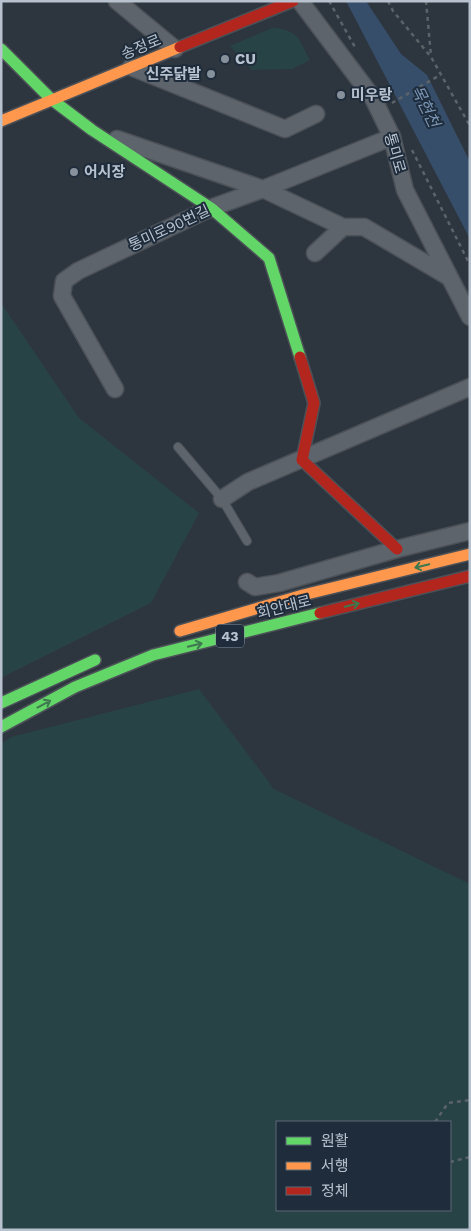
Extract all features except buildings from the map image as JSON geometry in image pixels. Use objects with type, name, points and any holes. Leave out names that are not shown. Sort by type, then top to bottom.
[{"type":"street","points":[[117,1],[175,50]]},
{"type":"street","name":"송정로","points":[[1,121],[51,98],[175,50],[293,1]]},
{"type":"street","name":"통미로","points":[[300,1],[374,98],[392,137],[405,190],[470,317]]},
{"type":"street","points":[[1,48],[51,98],[92,130],[211,208],[269,258],[314,403],[302,460]]},
{"type":"street","points":[[131,67],[285,129],[316,114]]},
{"type":"street","points":[[92,130],[263,190],[343,227],[364,227],[449,277]]},
{"type":"street","name":"통미로90번길","points":[[116,389],[62,296],[64,281],[78,270],[211,208],[263,190],[392,137]]},
{"type":"street","points":[[315,253],[343,227]]},
{"type":"street","points":[[222,499],[248,482],[470,387]]},
{"type":"street","points":[[302,460],[397,548]]},
{"type":"street","points":[[247,582],[255,587],[279,583],[397,548],[470,530]]},
{"type":"street","name":"회안대로","points":[[168,634],[303,595],[470,554]]},
{"type":"street","name":"회안대로","points":[[1,727],[75,687],[153,655],[470,576]]},
{"type":"street","points":[[1,703],[106,656]]},
{"type":"lane","points":[[178,447],[222,499],[247,541]]},
{"type":"path","points":[[388,1],[393,11],[431,57],[470,126]]},
{"type":"path","points":[[426,1],[431,57]]},
{"type":"path","points":[[389,105],[440,75]]},
{"type":"path","points":[[436,1121],[448,1103],[470,1100]]},
{"type":"path","points":[[451,1162],[470,1157]]},
{"type":"green space","points":[[272,28],[287,30],[297,36],[310,60],[292,69],[252,70],[230,46]]},
{"type":"green space","points":[[1,303],[79,418],[199,513],[151,603],[1,678]]},
{"type":"green space","points":[[199,689],[274,789],[470,884],[470,1230],[1,1230],[1,744],[11,737]]},
{"type":"water","name":"목현천","points":[[346,1],[366,1],[401,54],[427,75],[470,162],[470,239]]},
{"type":"traffic: fast","points":[[1,49],[51,99],[92,130],[211,208],[269,258],[300,357]]},
{"type":"traffic: fast","points":[[1,727],[75,687],[153,655],[320,613]]},
{"type":"traffic: fast","points":[[1,703],[95,660]]},
{"type":"traffic: slow","points":[[1,121],[180,47]]},
{"type":"traffic: slow","points":[[180,631],[303,595],[470,554]]},
{"type":"traffic: jam","points":[[180,47],[293,1]]},
{"type":"traffic: jam","points":[[300,357],[314,403],[302,460],[397,549]]},
{"type":"traffic: jam","points":[[320,613],[470,576]]},
{"type":"place","name":"CU","points":[[225,59]]},
{"type":"place","name":"신주닭발","points":[[211,74]]},
{"type":"place","name":"미우랑","points":[[341,95]]},
{"type":"place","name":"어시장","points":[[74,172]]}]
